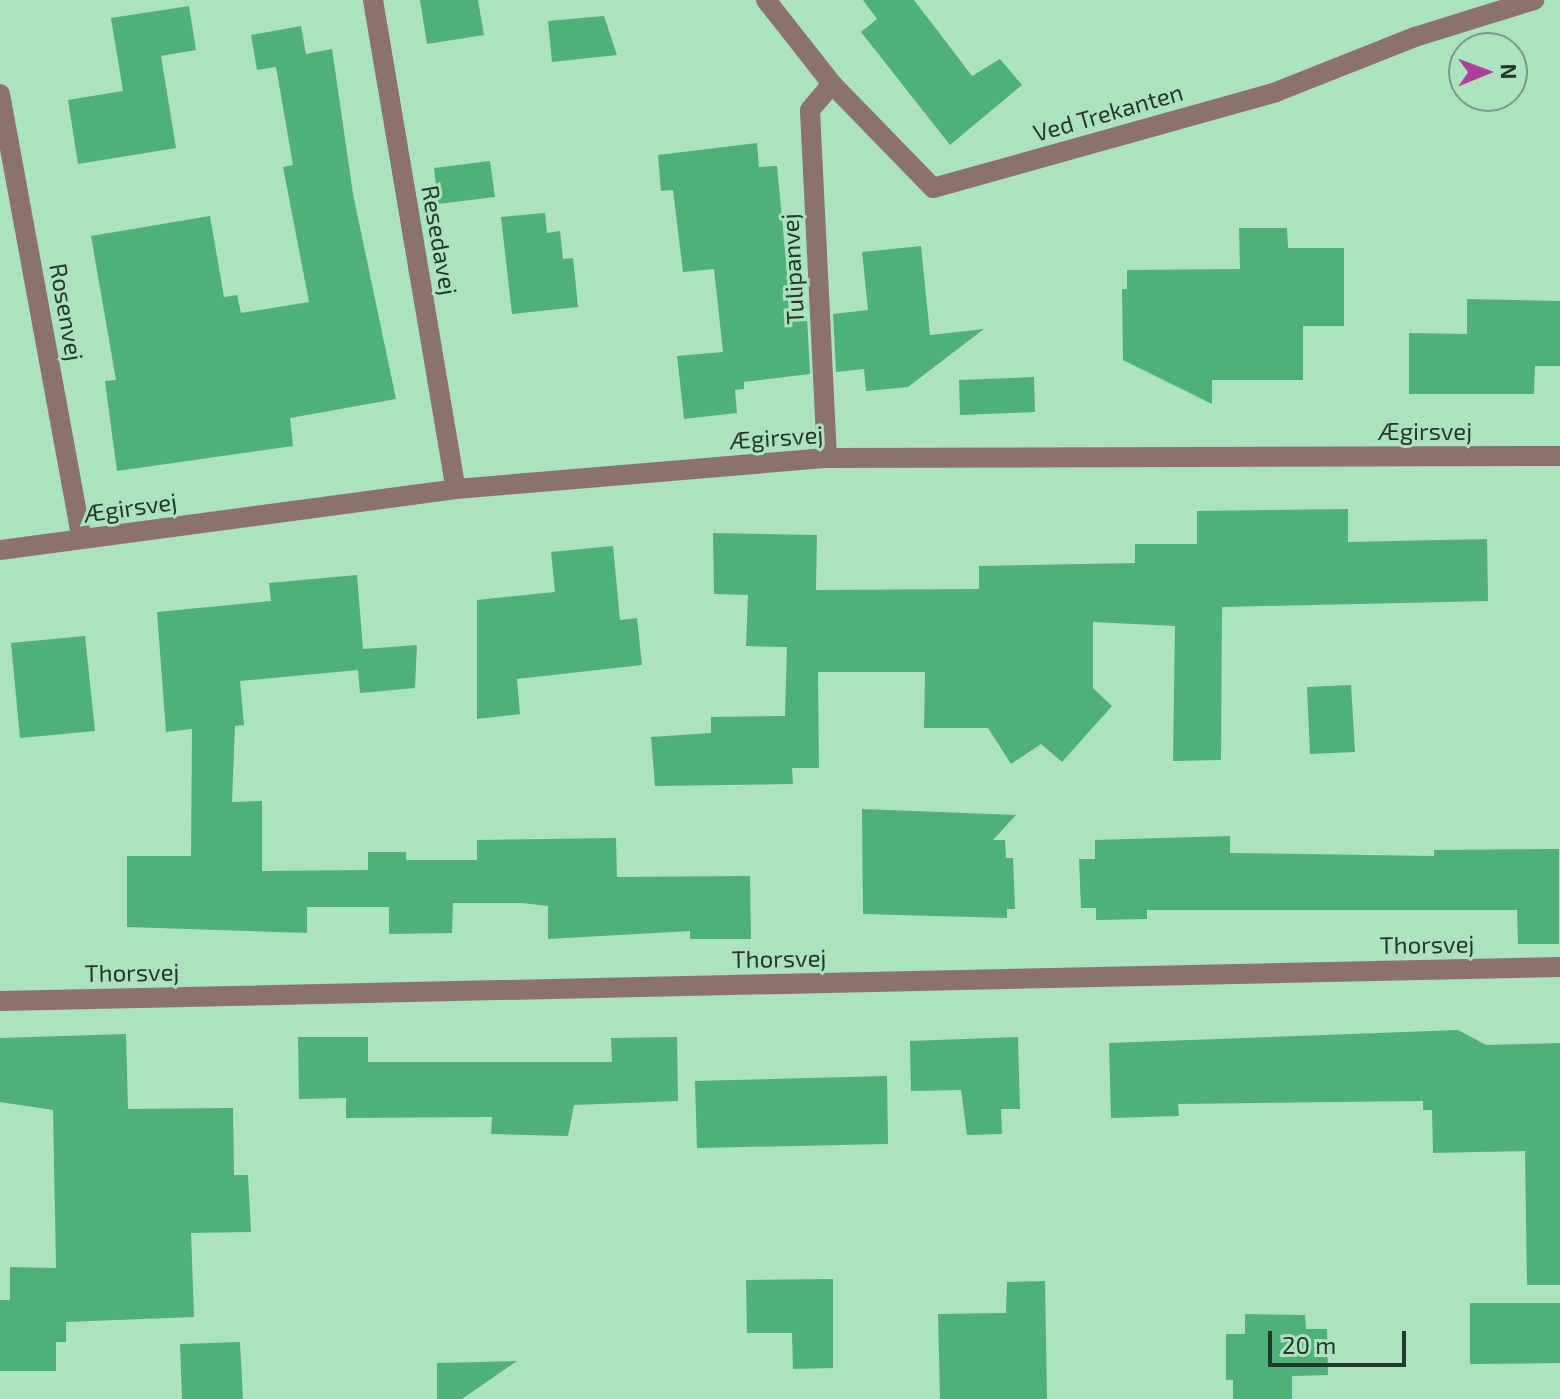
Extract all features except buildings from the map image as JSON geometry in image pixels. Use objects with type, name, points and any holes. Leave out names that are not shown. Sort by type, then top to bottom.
[{"type":"street","name":"Resedavej","points":[[373,0],[456,489]]},
{"type":"street","name":"Ved Trekanten","points":[[766,0],[832,84],[933,188],[1276,92],[1415,37],[1534,0]]},
{"type":"street","name":"Tulipanvej","points":[[827,458],[810,110],[832,84]]},
{"type":"street","name":"Rosenvej","points":[[0,94],[82,539]]},
{"type":"street","name":"Ægirsvej","points":[[0,550],[456,489],[827,458],[1560,456]]},
{"type":"street","name":"Thorsvej","points":[[0,1001],[1560,967]]}]
